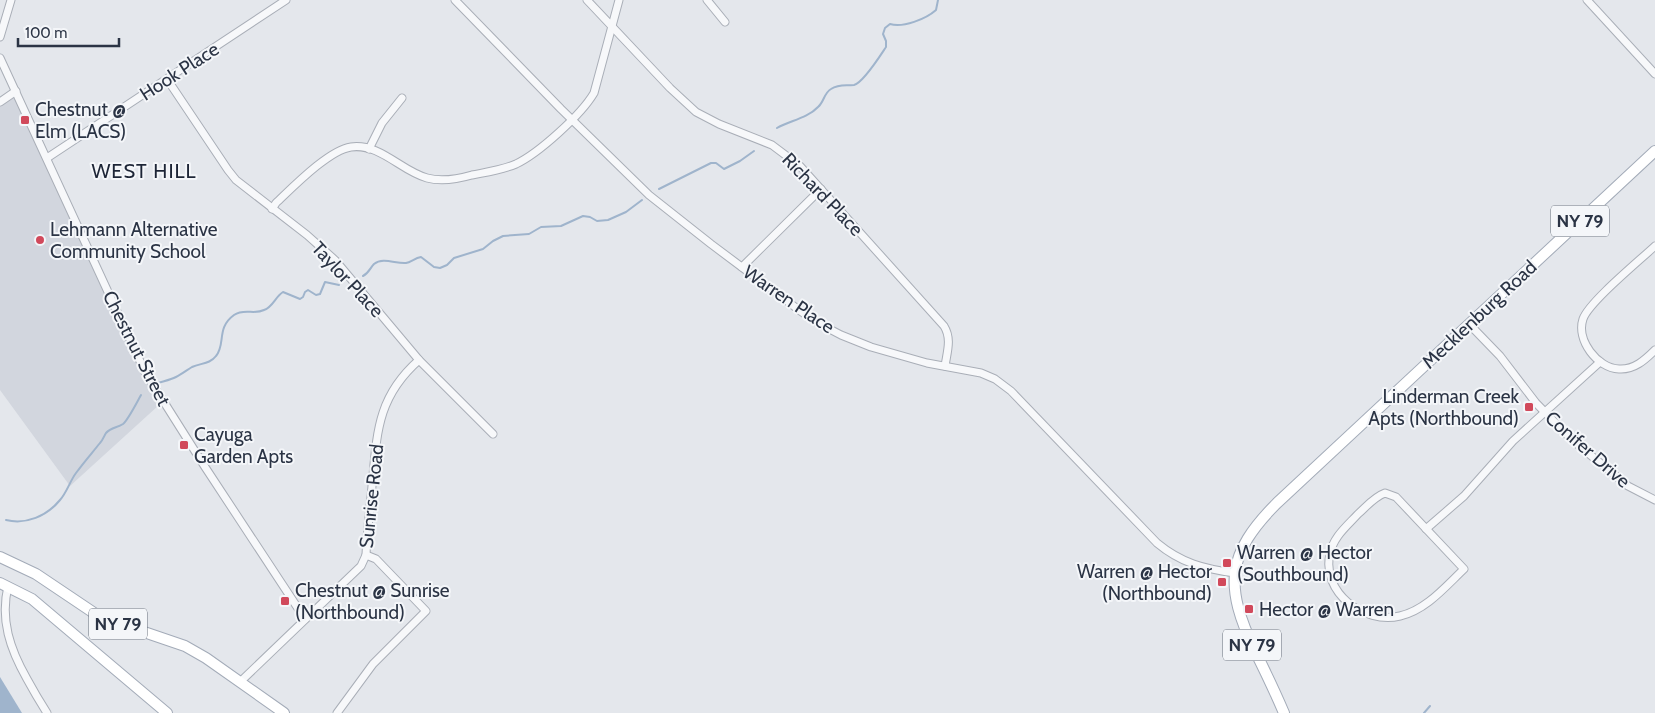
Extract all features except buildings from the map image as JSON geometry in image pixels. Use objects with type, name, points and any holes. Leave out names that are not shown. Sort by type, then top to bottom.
[{"type":"main road","name":"Mecklenburg Road","points":[[1235,573],[1239,556],[1245,544],[1264,516],[1655,151]]},
{"type":"main road","name":"NY 79","points":[[0,557],[36,574],[100,616],[185,646],[284,713]]},
{"type":"main road","name":"NY 79","points":[[1235,573],[1236,600],[1239,614],[1284,713]]},
{"type":"main road","points":[[4,584],[32,599],[167,713]]},
{"type":"street","points":[[0,37],[11,0]]},
{"type":"street","name":"Hook Place","points":[[47,158],[286,0]]},
{"type":"street","name":"Warren Place","points":[[455,0],[572,120],[649,195],[742,267],[812,318],[841,335],[894,355],[986,375],[1007,387],[1149,536],[1169,554],[1199,566],[1235,573]]},
{"type":"street","name":"Richard Place","points":[[587,0],[670,88],[696,112],[778,149],[800,166],[944,326],[949,342],[945,366]]},
{"type":"street","points":[[272,208],[332,155],[350,147],[369,148],[417,175],[432,179],[450,180],[497,170],[518,163],[534,153],[572,120],[584,108],[594,92],[619,0]]},
{"type":"street","points":[[707,0],[725,22]]},
{"type":"street","points":[[1587,0],[1655,74]]},
{"type":"street","name":"Chestnut Street","points":[[0,58],[130,343],[205,467],[305,619]]},
{"type":"street","name":"Taylor Place","points":[[166,79],[228,170],[241,185],[307,235],[335,260],[419,360],[493,434]]},
{"type":"street","points":[[0,102],[16,91]]},
{"type":"street","points":[[369,148],[382,123],[402,98]]},
{"type":"street","points":[[742,267],[821,189]]},
{"type":"street","points":[[1655,246],[1590,306],[1582,320],[1583,338],[1591,352],[1600,362],[1610,368],[1629,368],[1639,364],[1655,350]]},
{"type":"street","name":"Conifer Drive","points":[[1469,324],[1500,356],[1546,413],[1572,439],[1628,486],[1655,500]]},
{"type":"street","name":"Sunrise Road","points":[[240,682],[361,566],[366,555],[379,420],[395,387],[403,375],[419,360]]},
{"type":"street","points":[[1426,529],[1469,490],[1513,442],[1600,362]]},
{"type":"street","points":[[1385,493],[1396,497],[1426,529],[1464,569],[1427,604],[1399,616],[1374,616],[1363,613],[1340,595],[1330,575],[1330,553],[1335,540],[1342,530],[1374,499],[1385,493]]},
{"type":"street","points":[[337,713],[373,664],[426,611],[376,560],[366,555]]},
{"type":"street","points":[[4,584],[3,609],[7,639],[14,657],[47,713]]},
{"type":"shaded area","name":"Lehmann Alternative Community School","points":[[15,94],[143,375],[159,405],[70,486],[0,390],[0,104]]},
{"type":"water","points":[[0,677],[22,713],[0,713]]},
{"type":"waterway","points":[[777,128],[814,111],[827,93],[834,87],[858,83],[871,69],[886,47],[883,34],[885,28],[890,24],[908,24],[926,17],[936,10],[938,0]]},
{"type":"waterway","points":[[659,189],[711,163],[716,163],[724,169],[754,151]]},
{"type":"waterway","points":[[363,276],[374,264],[381,261],[406,263],[421,257],[434,267],[440,268],[447,265],[454,258],[483,249],[503,236],[529,234],[541,227],[561,226],[583,216],[597,221],[608,220],[626,212],[642,200]]},
{"type":"waterway","points":[[158,383],[174,378],[192,367],[214,359],[221,346],[225,325],[234,315],[242,312],[256,312],[267,309],[283,292],[300,299],[308,290],[316,295],[320,294],[325,282],[339,285]]},
{"type":"waterway","points":[[6,520],[21,521],[36,518],[55,506],[76,473],[106,433],[125,422],[141,395]]},
{"type":"waterway","points":[[1424,713],[1430,706]]},
{"type":"place","name":"Chestnut @ Elm (LACS)","points":[[25,120]]},
{"type":"place","name":"Lehmann Alternative Community School","points":[[40,240]]},
{"type":"place","name":"Linderman Creek Apts (Northbound)","points":[[1529,407]]},
{"type":"place","name":"Cayuga Garden Apts","points":[[184,445]]},
{"type":"place","name":"Warren @ Hector (Southbound)","points":[[1227,563]]},
{"type":"place","name":"Warren @ Hector (Northbound)","points":[[1222,582]]},
{"type":"place","name":"Chestnut @ Sunrise (Northbound)","points":[[285,601]]},
{"type":"place","name":"Hector @ Warren","points":[[1249,609]]},
{"type":"district","name":"WEST HILL","points":[[144,171]]}]
